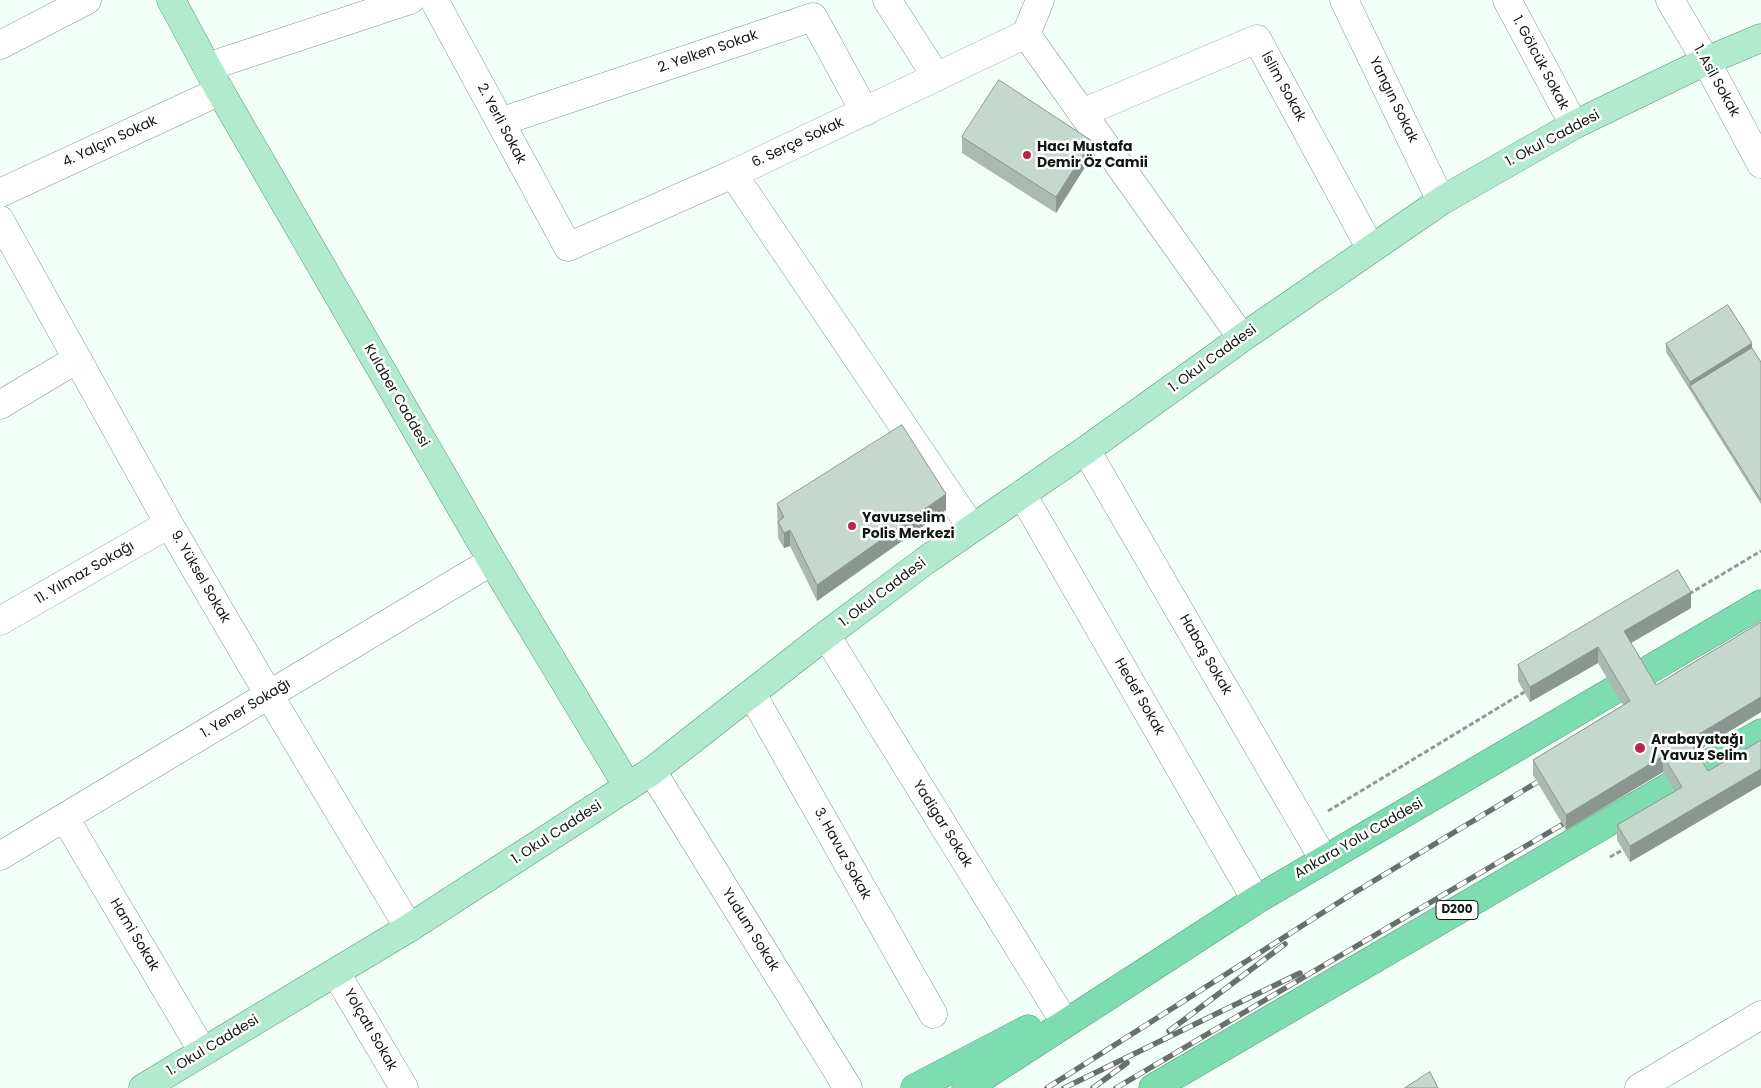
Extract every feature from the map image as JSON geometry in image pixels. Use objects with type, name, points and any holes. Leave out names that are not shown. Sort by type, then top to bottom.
[{"type":"highway","name":"Ankara Yolu Caddesi","points":[[966,1088],[1256,900],[1761,604]]},
{"type":"highway","name":"D200","points":[[1153,1088],[1761,733]]},
{"type":"highway","points":[[915,1088],[1059,1013],[1256,900]]},
{"type":"main road","name":"Kulaber Caddesi","points":[[171,0],[220,92],[492,561],[628,787]]},
{"type":"main road","name":"1. Okul Caddesi","points":[[159,1084],[203,1052],[409,928],[652,771],[924,561],[1441,201],[1574,125],[1706,61],[1761,38]]},
{"type":"street","points":[[0,45],[87,0]]},
{"type":"street","points":[[207,67],[410,0]]},
{"type":"street","name":"2. Yerli Sokak","points":[[434,0],[568,247]]},
{"type":"street","points":[[887,0],[936,76]]},
{"type":"street","points":[[1039,0],[1026,34],[1242,338]]},
{"type":"street","name":"Yangın Sokak","points":[[1344,0],[1441,201]]},
{"type":"street","name":"1. Gölcük Sokak","points":[[1507,0],[1574,125]]},
{"type":"street","name":"1. Asil Sokak","points":[[1670,0],[1706,61],[1761,164]]},
{"type":"street","name":"2. Yelken Sokak","points":[[500,122],[814,17],[865,112]]},
{"type":"street","name":"6. Serçe Sokak","points":[[568,247],[733,174],[1026,34]]},
{"type":"street","name":"İslim Sokak","points":[[1082,113],[1257,40],[1371,249]]},
{"type":"street","name":"4. Yalçın Sokak","points":[[0,193],[220,92]]},
{"type":"street","points":[[733,174],[972,528]]},
{"type":"street","name":"9. Yüksel Sokak","points":[[0,220],[169,524],[268,695],[409,928]]},
{"type":"street","points":[[0,405],[77,359]]},
{"type":"street","name":"Habaş Sokak","points":[[1086,450],[1324,860]]},
{"type":"street","name":"Hedef Sokak","points":[[1022,494],[1256,900]]},
{"type":"street","name":"11. Yılmaz Sokağı","points":[[0,621],[169,524]]},
{"type":"street","name":"1. Yener Sokağı","points":[[0,856],[492,561]]},
{"type":"street","name":"Yadigar Sokak","points":[[826,636],[1059,1013]]},
{"type":"street","name":"3. Havuz Sokak","points":[[752,694],[933,1014]]},
{"type":"street","name":"Yudum Sokak","points":[[652,771],[848,1088]]},
{"type":"street","name":"Hami Sokak","points":[[65,818],[203,1052]]},
{"type":"street","name":"Yolçatı Sokak","points":[[336,973],[404,1088]]},
{"type":"street","points":[[1639,1088],[1761,1015]]},
{"type":"path","points":[[1684,597],[1761,551]]},
{"type":"path","points":[[1304,826],[1533,687]]},
{"type":"path","points":[[1623,850],[1632,845]]},
{"type":"building","name":"Hacı Mustafa Demir Öz Camii","points":[[999,80],[1092,141],[1056,197],[962,137]]},
{"type":"building","points":[[1728,305],[1752,343],[1690,382],[1666,344]]},
{"type":"building","points":[[1752,348],[1761,362],[1761,500],[1690,386]]},
{"type":"building","name":"Yavuzselim Polis Merkezi","points":[[902,425],[946,494],[817,585],[790,530],[784,533],[778,522],[784,517],[777,504]]},
{"type":"building","points":[[1678,570],[1691,592],[1624,631],[1656,685],[1761,622],[1761,697],[1689,740],[1708,771],[1761,740],[1761,769],[1630,846],[1617,825],[1682,787],[1663,756],[1566,815],[1533,760],[1630,701],[1598,647],[1530,687],[1518,665]]},
{"type":"building","points":[[1430,1072],[1438,1088],[1405,1088]]},
{"type":"railway","points":[[1047,1088],[1352,894],[1549,775]]},
{"type":"railway","points":[[1116,1088],[1575,817]]},
{"type":"railway","points":[[1169,1031],[1285,944]]},
{"type":"railway","points":[[1064,1088],[1300,973]]},
{"type":"railway","points":[[1093,1088],[1127,1063]]},
{"type":"place","name":"Hacı Mustafa Demir Öz Camii","points":[[1027,155]]},
{"type":"place","name":"Yavuzselim Polis Merkezi","points":[[852,526]]},
{"type":"place","name":"Arabayatağı / Yavuz Selim","points":[[1640,748]]}]
